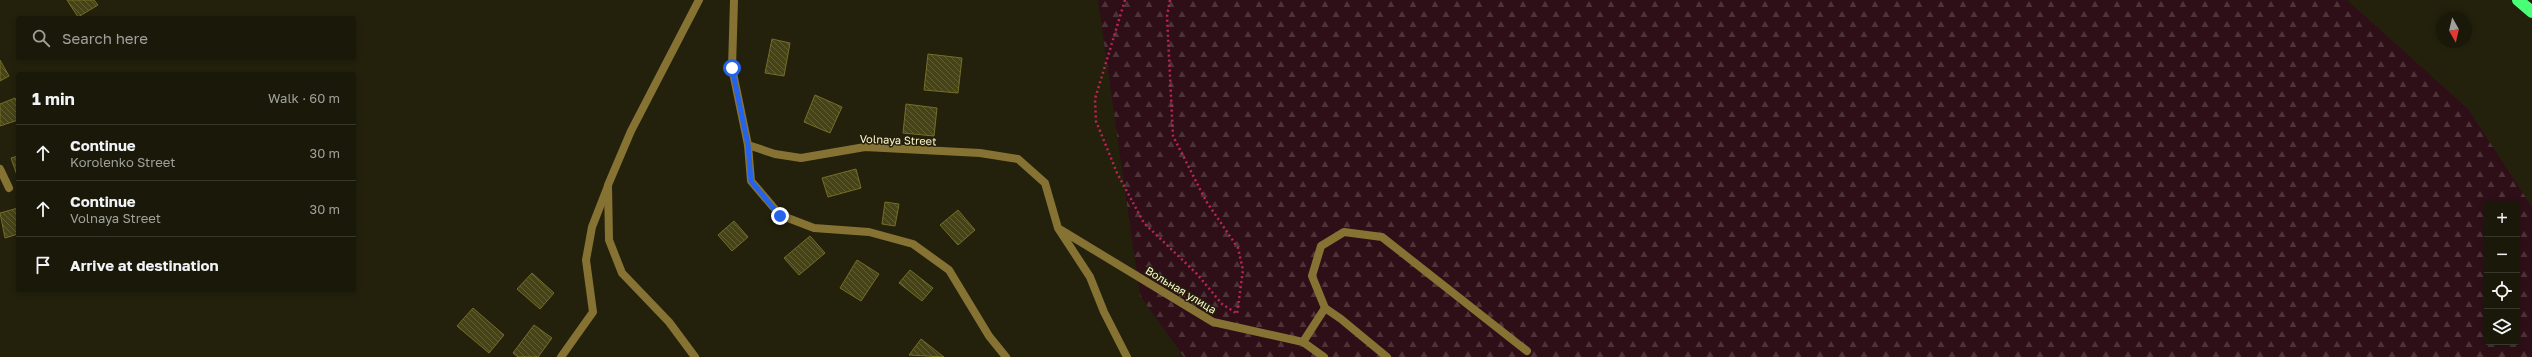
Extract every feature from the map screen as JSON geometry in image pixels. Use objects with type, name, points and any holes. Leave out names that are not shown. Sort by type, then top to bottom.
[{"type":"highway","points":[[2518,0],[2532,12]]},
{"type":"street","points":[[562,357],[593,312],[586,260],[592,227],[608,185],[631,131],[699,0]]},
{"type":"street","points":[[734,0],[732,68],[748,145],[751,181],[780,216],[814,228],[869,232],[913,244],[949,270],[989,336],[1006,357]]},
{"type":"street","name":"Volnaya Street","points":[[748,145],[775,154],[801,158],[865,148],[980,153],[1018,159],[1045,183],[1058,228],[1090,277],[1104,312],[1127,357]]},
{"type":"street","points":[[0,169],[9,188]]},
{"type":"street","points":[[608,185],[609,240],[622,273],[669,322],[695,357]]},
{"type":"street","name":"Вольная улица","points":[[1058,228],[1213,322],[1303,342],[1324,357]]},
{"type":"street","points":[[1387,357],[1342,319],[1325,308],[1312,276],[1321,246],[1344,232],[1382,237],[1527,351]]},
{"type":"street","points":[[1303,342],[1325,308]]},
{"type":"path","points":[[1125,0],[1095,98],[1096,122],[1117,173],[1144,223],[1197,274],[1222,304],[1237,314]]},
{"type":"path","points":[[1170,0],[1167,16],[1172,136],[1206,201],[1238,248],[1243,270],[1235,327]]},
{"type":"green space","points":[[1098,0],[2347,0],[2468,109],[2532,207],[2532,357],[1184,357],[1140,296]]},
{"type":"building","points":[[67,0],[94,0],[98,5],[80,16],[77,16]]},
{"type":"building","points":[[772,39],[790,43],[784,76],[765,73]]},
{"type":"building","points":[[928,54],[962,58],[958,93],[924,90]]},
{"type":"building","points":[[0,60],[9,76],[0,81]]},
{"type":"building","points":[[815,95],[842,107],[830,133],[804,122]]},
{"type":"building","points":[[15,98],[16,121],[0,126],[0,104]]},
{"type":"building","points":[[906,104],[937,108],[934,136],[903,133]]},
{"type":"building","points":[[16,157],[16,172],[11,158]]},
{"type":"building","points":[[856,169],[861,188],[828,197],[822,178]]},
{"type":"building","points":[[885,202],[899,204],[895,226],[882,224]]},
{"type":"building","points":[[16,209],[16,235],[5,238],[0,213]]},
{"type":"building","points":[[958,210],[975,230],[958,245],[940,225]]},
{"type":"building","points":[[734,221],[748,237],[732,251],[718,235]]},
{"type":"building","points":[[810,236],[825,253],[799,275],[784,258]]},
{"type":"building","points":[[857,260],[879,274],[861,301],[840,288]]},
{"type":"building","points":[[910,270],[933,288],[922,301],[899,283]]},
{"type":"building","points":[[532,273],[554,293],[540,309],[517,289]]},
{"type":"building","points":[[473,308],[504,335],[489,353],[457,326]]},
{"type":"building","points":[[534,325],[552,338],[538,357],[518,357],[513,353]]},
{"type":"building","points":[[921,339],[944,357],[909,355]]},
{"type":"route","points":[[732,68],[748,145],[751,181],[780,216]]}]
